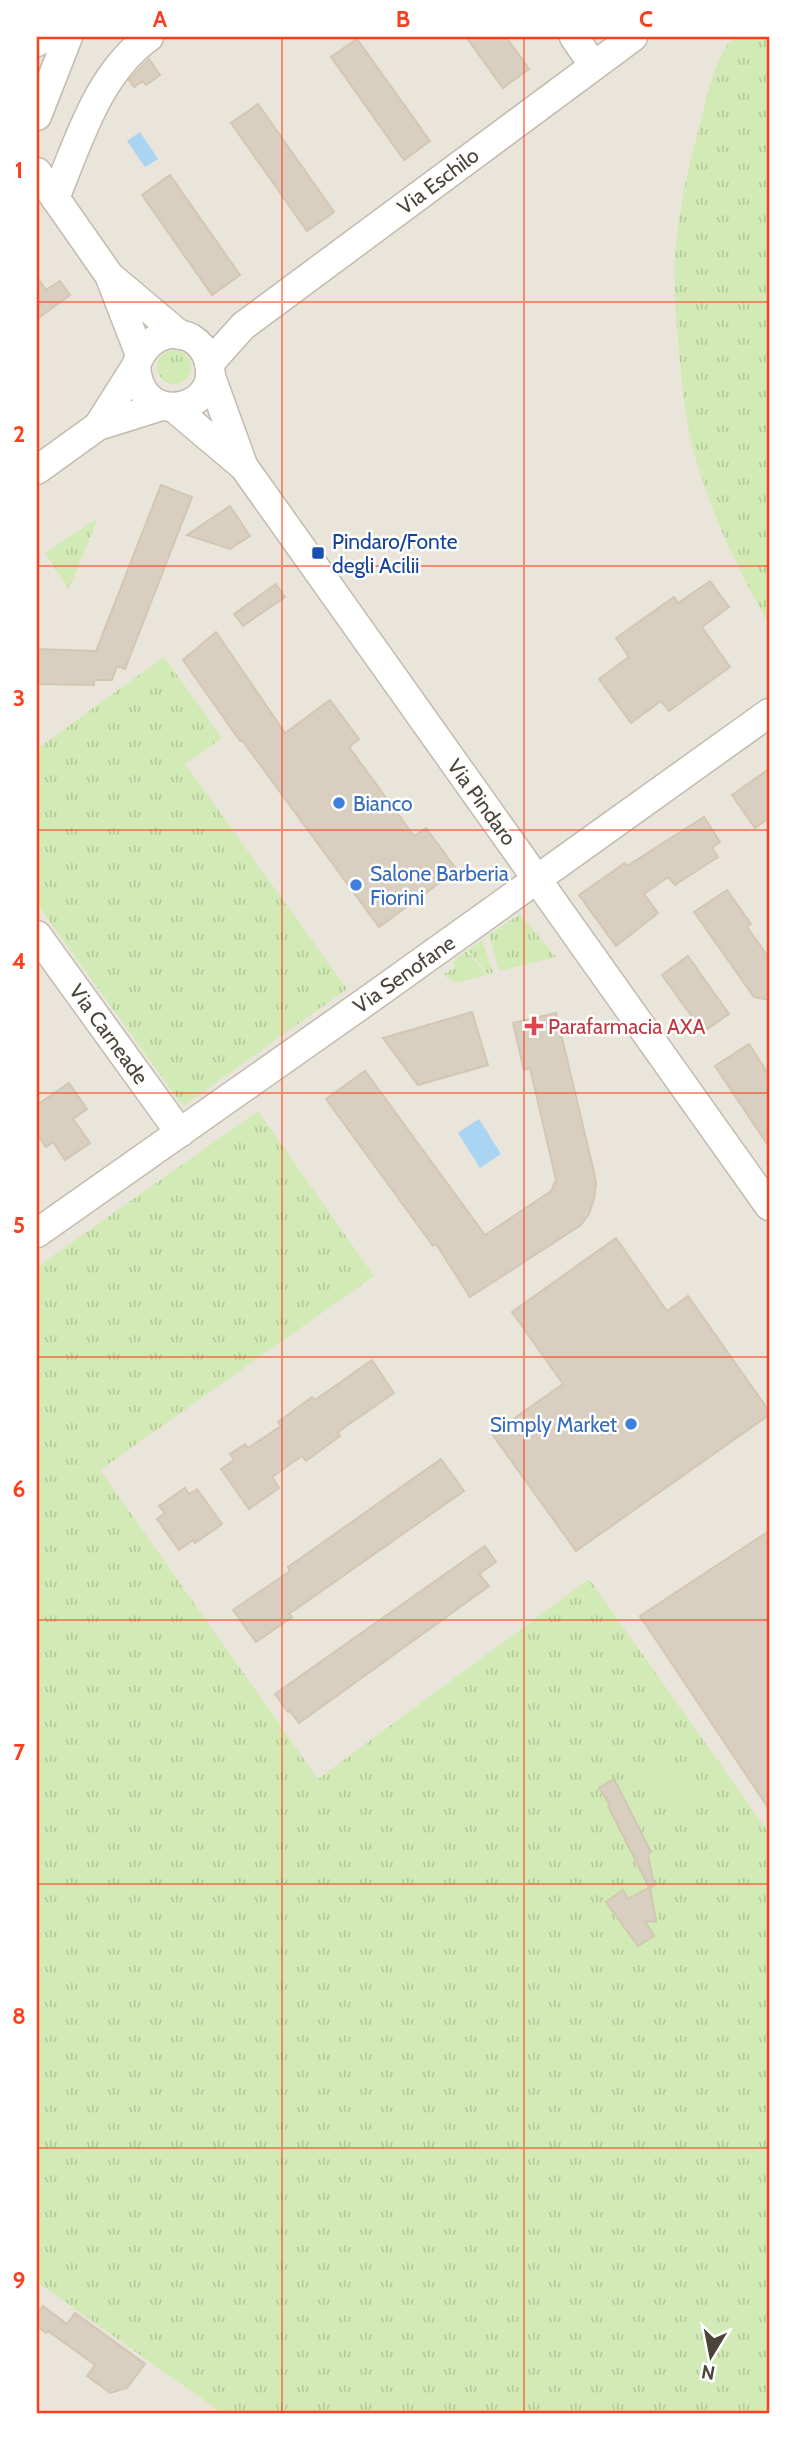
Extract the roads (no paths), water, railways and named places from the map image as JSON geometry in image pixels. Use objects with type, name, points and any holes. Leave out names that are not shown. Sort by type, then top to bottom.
[{"type":"street","points":[[37,42],[44,37]]},
{"type":"street","points":[[37,116],[68,37]]},
{"type":"street","points":[[55,198],[105,83],[124,58],[149,37]]},
{"type":"street","points":[[574,37],[593,65]]},
{"type":"street","name":"Via Eschilo","points":[[243,326],[633,37]]},
{"type":"street","points":[[37,172],[109,275],[199,345],[244,467]]},
{"type":"street","points":[[109,275],[138,361],[137,379],[142,390],[150,400],[168,407],[244,467]]},
{"type":"street","points":[[98,426],[138,361],[155,339],[172,334],[185,336],[243,326]]},
{"type":"street","points":[[37,470],[98,426],[195,400],[208,384],[210,369],[243,326]]},
{"type":"street","name":"Via Pindaro","points":[[244,467],[769,1206]]},
{"type":"street","name":"Via Senofane","points":[[37,1233],[769,713]]},
{"type":"street","name":"Via Carneade","points":[[37,935],[180,1133]]},
{"type":"water","points":[[140,132],[158,159],[145,167],[127,141]]},
{"type":"water","points":[[479,1119],[501,1154],[480,1168],[458,1133]]},
{"type":"place","name":"Pindaro/Fonte degli Acilii","points":[[318,553]]},
{"type":"place","name":"Bianco","points":[[339,803]]},
{"type":"place","name":"Salone Barberia Fiorini","points":[[356,885]]},
{"type":"place","name":"Parafarmacia AXA","points":[[534,1026]]},
{"type":"place","name":"Simply Market","points":[[631,1424]]}]
